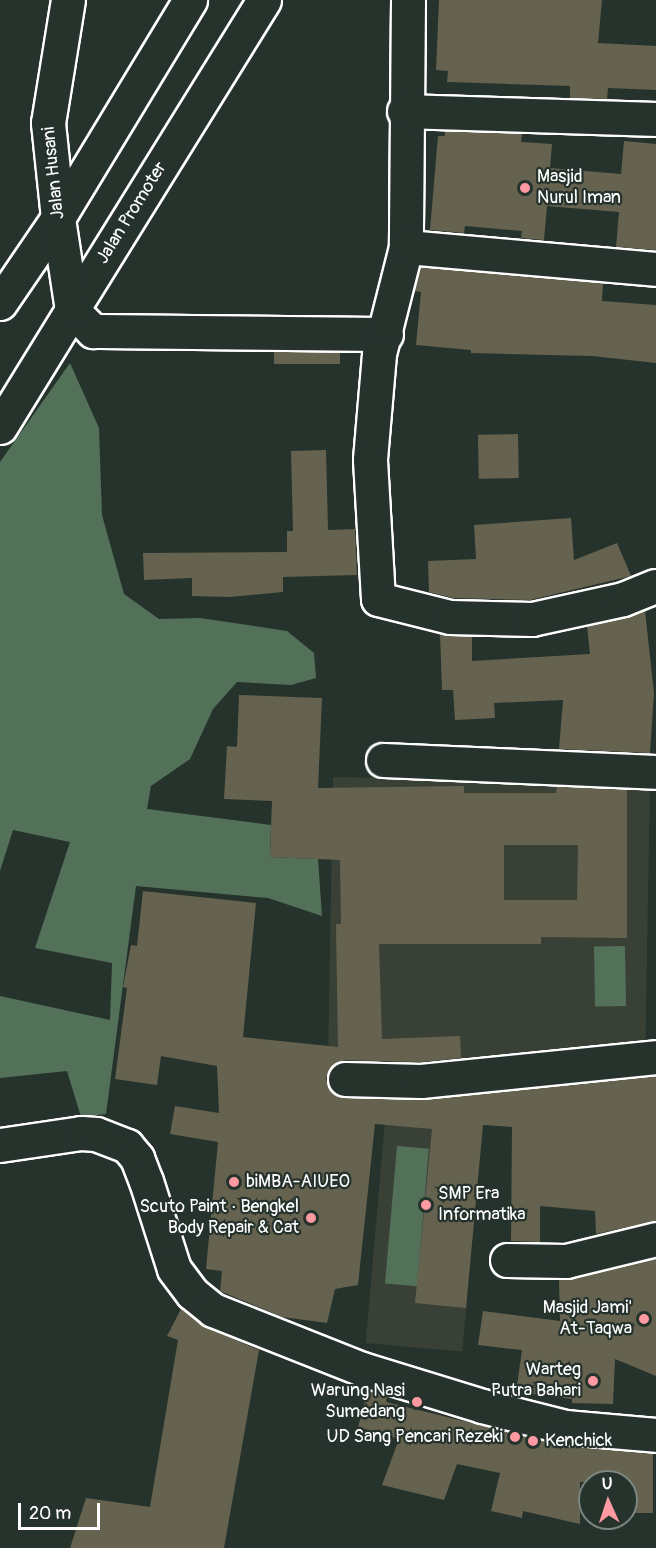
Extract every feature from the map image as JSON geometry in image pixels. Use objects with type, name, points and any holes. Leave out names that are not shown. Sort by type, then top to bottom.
[{"type":"street","name":"Jalan Husani","points":[[68,0],[48,123],[58,218],[72,310]]},
{"type":"street","points":[[0,303],[58,218],[190,0]]},
{"type":"street","name":"Jalan Promoter","points":[[0,427],[264,0]]},
{"type":"street","points":[[408,0],[404,111],[406,247],[386,334],[379,354],[370,460],[378,599],[450,617],[532,619],[624,599],[656,586]]},
{"type":"street","points":[[404,111],[656,119]]},
{"type":"street","points":[[406,247],[656,269]]},
{"type":"street","points":[[72,310],[93,331],[386,334]]},
{"type":"street","points":[[383,760],[656,772]]},
{"type":"street","points":[[345,1079],[421,1081],[656,1057]]},
{"type":"street","points":[[0,1145],[81,1133],[96,1134],[126,1146],[137,1158],[146,1181],[174,1269],[192,1293],[222,1314],[362,1369],[482,1406],[566,1427],[656,1435]]},
{"type":"street","points":[[507,1260],[566,1261],[656,1239]]},
{"type":"shaded area","points":[[333,777],[650,783],[645,1084],[328,1079]]},
{"type":"shaded area","name":"SMP Era Informatika","points":[[389,1076],[486,1084],[462,1351],[366,1343]]},
{"type":"green space","points":[[70,363],[99,428],[102,515],[124,594],[159,619],[200,618],[287,631],[314,653],[316,678],[291,685],[237,682],[213,709],[190,759],[151,786],[147,809],[271,825],[270,857],[318,859],[322,916],[268,898],[136,886],[106,1114],[81,1117],[67,1071],[0,1078],[0,996],[110,1020],[112,963],[35,948],[70,842],[13,830],[0,871],[0,462]]},
{"type":"green space","points":[[625,946],[626,1006],[595,1007],[594,947]]},
{"type":"green space","points":[[397,1146],[429,1149],[417,1286],[385,1283]]},
{"type":"building","points":[[439,0],[602,0],[598,43],[656,46],[656,90],[608,88],[607,99],[570,98],[570,86],[447,82],[448,71],[436,70]]},
{"type":"building","points":[[445,131],[522,134],[521,142],[552,144],[550,168],[621,174],[624,141],[656,144],[656,250],[616,247],[619,212],[547,206],[544,240],[521,238],[522,231],[465,226],[464,233],[430,230],[438,136],[445,136]]},
{"type":"building","points":[[420,267],[603,283],[602,301],[656,305],[656,363],[592,356],[471,353],[471,350],[416,345],[421,292],[414,291]]},
{"type":"building","points":[[274,352],[340,352],[340,364],[274,364]]},
{"type":"building","points":[[518,434],[519,478],[479,479],[478,435]]},
{"type":"building","points":[[326,450],[328,530],[355,529],[357,575],[283,577],[283,592],[229,597],[192,596],[192,578],[144,580],[143,553],[287,552],[287,531],[293,531],[291,451]]},
{"type":"building","points":[[571,518],[574,560],[617,543],[631,576],[530,600],[453,598],[429,592],[428,561],[476,559],[474,525]]},
{"type":"building","points":[[645,611],[654,693],[650,753],[559,749],[563,700],[494,703],[495,718],[455,720],[453,690],[442,690],[440,634],[472,636],[472,661],[590,654],[587,626]]},
{"type":"building","points":[[239,695],[322,698],[318,788],[464,786],[464,793],[556,793],[557,786],[627,789],[627,938],[541,937],[541,944],[379,944],[382,1039],[460,1036],[461,1058],[420,1062],[345,1060],[329,1069],[326,1079],[329,1088],[344,1098],[421,1100],[656,1076],[656,1221],[596,1234],[595,1211],[540,1206],[540,1242],[511,1241],[512,1127],[483,1125],[466,1308],[415,1303],[432,1129],[375,1124],[358,1285],[335,1289],[327,1323],[282,1317],[220,1291],[222,1271],[206,1269],[218,1142],[170,1134],[175,1106],[219,1113],[217,1066],[161,1056],[157,1085],[115,1079],[127,988],[123,987],[131,945],[137,946],[143,891],[256,903],[243,1037],[338,1047],[336,924],[341,924],[340,860],[270,857],[272,801],[224,799],[227,746],[237,747]],"holes":[[[504,845],[578,845],[577,900],[504,900]]]},
{"type":"building","points":[[656,1258],[656,1376],[615,1359],[613,1404],[572,1403],[572,1399],[516,1392],[522,1350],[478,1345],[483,1311],[560,1321],[559,1280]]},
{"type":"building","points":[[181,1309],[206,1327],[259,1350],[224,1548],[70,1548],[86,1498],[150,1507],[178,1340],[167,1336]]},
{"type":"building","points":[[368,1391],[387,1396],[386,1402],[561,1445],[653,1454],[653,1513],[638,1513],[638,1470],[578,1470],[578,1524],[523,1511],[522,1518],[491,1511],[500,1473],[457,1464],[444,1500],[382,1485],[399,1439],[358,1427]]},
{"type":"place","name":"Masjid Nurul Iman","points":[[525,188]]},
{"type":"place","name":"biMBA-AIUEO","points":[[234,1182]]},
{"type":"place","name":"SMP Era Informatika","points":[[426,1205]]},
{"type":"place","name":"Scuto Paint · Bengkel Body Repair & Cat","points":[[311,1218]]},
{"type":"place","name":"Masjid Jami' At-Taqwa","points":[[644,1319]]},
{"type":"place","name":"Warteg Putra Bahari","points":[[593,1381]]},
{"type":"place","name":"Warung Nasi Sumedang","points":[[417,1402]]},
{"type":"place","name":"UD Sang Pencari Rezeki","points":[[515,1437]]},
{"type":"place","name":"Kenchick","points":[[533,1441]]}]
